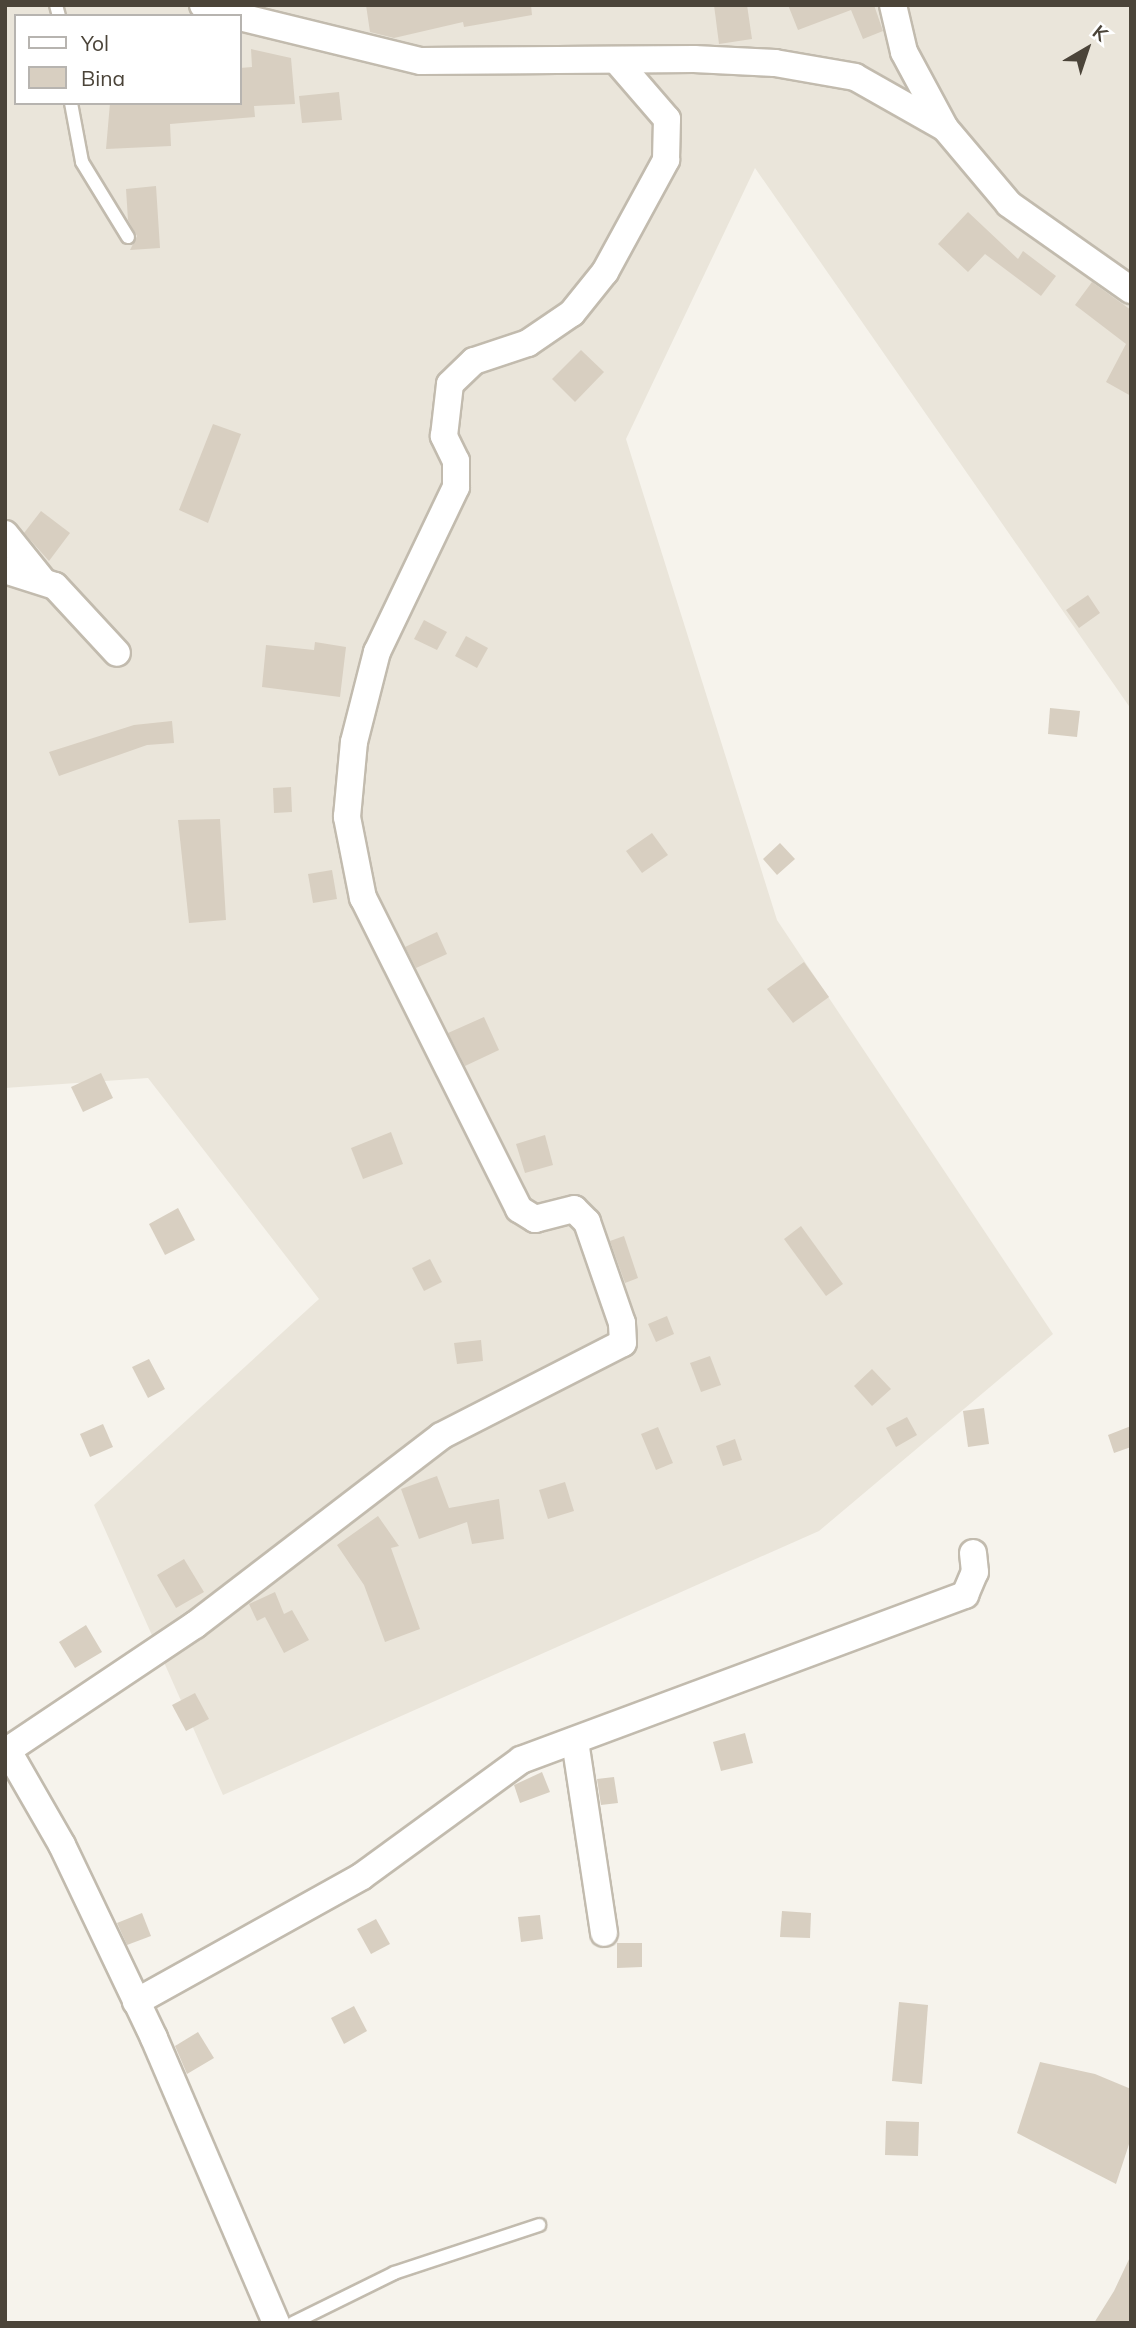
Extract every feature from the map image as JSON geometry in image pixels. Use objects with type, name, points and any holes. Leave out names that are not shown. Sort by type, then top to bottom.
[{"type":"street","points":[[203,5],[231,14]]},
{"type":"street","points":[[893,5],[904,52],[945,128],[1009,204],[1131,290]]},
{"type":"street","points":[[242,17],[421,61],[616,60],[775,63],[855,77],[945,128]]},
{"type":"street","points":[[276,2323],[136,2002],[62,1846],[6,1751],[195,1626],[441,1436],[623,1343],[622,1324],[587,1222],[574,1209],[535,1219],[519,1209],[363,898],[347,817],[354,742],[377,652],[456,487],[456,461],[444,436],[450,384],[474,361],[528,343],[572,313],[605,272],[666,160],[667,119],[616,60]]},
{"type":"street","points":[[5,534],[42,580]]},
{"type":"street","points":[[5,570],[42,580],[69,597],[117,653]]},
{"type":"street","points":[[136,2002],[362,1876],[453,1813],[502,1769],[955,1600],[972,1586],[973,1553]]},
{"type":"street","points":[[575,1741],[604,1933]]},
{"type":"lane","points":[[71,105],[82,162],[128,237]]},
{"type":"lane","points":[[293,2323],[385,2276],[539,2225]]},
{"type":"shaded area","points":[[5,5],[1131,5],[1131,709],[755,168],[626,439],[777,920],[1053,1334],[819,1531],[223,1795],[94,1505],[319,1299],[148,1078],[5,1088]]},
{"type":"building","points":[[366,5],[531,5],[532,15],[464,27],[463,22],[394,38],[370,32]]},
{"type":"building","points":[[714,5],[747,5],[752,39],[719,44]]},
{"type":"building","points":[[788,5],[874,5],[883,31],[863,39],[851,10],[798,30]]},
{"type":"building","points":[[251,49],[291,58],[295,104],[254,106],[255,117],[170,124],[171,146],[106,149],[110,105],[242,105],[242,68],[252,67]]},
{"type":"building","points":[[339,92],[342,120],[302,123],[299,96]]},
{"type":"building","points":[[156,186],[160,248],[130,250],[137,236],[128,220],[126,189]]},
{"type":"building","points":[[968,212],[1018,259],[1023,251],[1056,276],[1041,296],[985,254],[968,272],[938,244]]},
{"type":"building","points":[[1092,282],[1131,310],[1131,396],[1106,382],[1126,344],[1075,305]]},
{"type":"building","points":[[581,350],[604,372],[575,402],[552,379]]},
{"type":"building","points":[[213,424],[241,434],[208,523],[179,510]]},
{"type":"building","points":[[41,511],[70,533],[49,561],[24,533]]},
{"type":"building","points":[[1088,595],[1100,613],[1079,628],[1066,610]]},
{"type":"building","points":[[424,620],[447,632],[437,650],[414,639]]},
{"type":"building","points":[[466,636],[488,648],[477,668],[455,656]]},
{"type":"building","points":[[315,642],[346,647],[340,697],[262,687],[266,645],[314,650]]},
{"type":"building","points":[[1050,708],[1080,711],[1077,737],[1048,734]]},
{"type":"building","points":[[172,721],[174,743],[147,745],[59,776],[49,752],[134,725]]},
{"type":"building","points":[[291,787],[292,812],[274,813],[273,788]]},
{"type":"building","points":[[220,819],[226,920],[189,923],[178,820]]},
{"type":"building","points":[[652,833],[668,855],[642,873],[626,851]]},
{"type":"building","points":[[780,843],[795,859],[777,875],[763,859]]},
{"type":"building","points":[[332,870],[337,899],[313,903],[308,874]]},
{"type":"building","points":[[437,932],[447,954],[416,968],[405,947]]},
{"type":"building","points":[[804,962],[829,997],[793,1023],[767,989]]},
{"type":"building","points":[[484,1017],[499,1050],[465,1066],[448,1033]]},
{"type":"building","points":[[101,1073],[113,1098],[83,1112],[71,1087]]},
{"type":"building","points":[[391,1132],[403,1164],[363,1179],[351,1148]]},
{"type":"building","points":[[545,1135],[553,1165],[525,1173],[516,1144]]},
{"type":"building","points":[[178,1208],[195,1240],[165,1255],[149,1224]]},
{"type":"building","points":[[801,1226],[843,1284],[826,1296],[784,1239]]},
{"type":"building","points":[[624,1236],[638,1278],[625,1283],[610,1241]]},
{"type":"building","points":[[430,1259],[442,1282],[424,1291],[412,1268]]},
{"type":"building","points":[[667,1316],[674,1334],[656,1342],[648,1324]]},
{"type":"building","points":[[481,1340],[483,1361],[457,1364],[454,1343]]},
{"type":"building","points":[[710,1356],[721,1385],[701,1392],[690,1363]]},
{"type":"building","points":[[149,1359],[165,1389],[148,1398],[132,1367]]},
{"type":"building","points":[[872,1369],[891,1389],[872,1406],[854,1386]]},
{"type":"building","points":[[984,1408],[989,1444],[968,1447],[963,1411]]},
{"type":"building","points":[[907,1417],[917,1435],[896,1447],[886,1428]]},
{"type":"building","points":[[103,1424],[113,1447],[90,1457],[80,1434]]},
{"type":"building","points":[[1131,1426],[1131,1447],[1114,1453],[1108,1435]]},
{"type":"building","points":[[658,1427],[673,1463],[656,1470],[641,1434]]},
{"type":"building","points":[[735,1439],[742,1460],[723,1466],[716,1446]]},
{"type":"building","points":[[437,1476],[449,1508],[499,1499],[504,1539],[472,1544],[467,1522],[419,1539],[401,1489]]},
{"type":"building","points":[[565,1482],[574,1511],[548,1519],[539,1490]]},
{"type":"building","points":[[378,1516],[399,1546],[391,1548],[420,1629],[385,1642],[364,1585],[337,1545]]},
{"type":"building","points":[[184,1559],[204,1592],[176,1608],[157,1575]]},
{"type":"building","points":[[275,1592],[284,1614],[292,1610],[309,1640],[284,1653],[265,1617],[257,1621],[249,1604]]},
{"type":"building","points":[[86,1625],[102,1652],[75,1668],[59,1642]]},
{"type":"building","points":[[195,1693],[209,1719],[186,1731],[172,1705]]},
{"type":"building","points":[[745,1733],[753,1763],[721,1771],[713,1742]]},
{"type":"building","points":[[542,1772],[550,1792],[520,1803],[514,1785]]},
{"type":"building","points":[[614,1777],[618,1803],[601,1805],[597,1779]]},
{"type":"building","points":[[782,1911],[811,1913],[810,1938],[780,1937]]},
{"type":"building","points":[[142,1913],[151,1936],[127,1945],[117,1923]]},
{"type":"building","points":[[540,1915],[543,1939],[521,1942],[518,1917]]},
{"type":"building","points":[[376,1919],[390,1944],[371,1954],[357,1929]]},
{"type":"building","points":[[617,1943],[642,1943],[642,1967],[617,1968]]},
{"type":"building","points":[[899,2002],[928,2005],[922,2084],[892,2081]]},
{"type":"building","points":[[354,2006],[367,2031],[344,2044],[331,2018]]},
{"type":"building","points":[[198,2032],[214,2058],[187,2074],[175,2046]]},
{"type":"building","points":[[1040,2062],[1095,2074],[1131,2089],[1131,2138],[1116,2184],[1017,2133]]},
{"type":"building","points":[[886,2121],[919,2122],[918,2156],[885,2155]]},
{"type":"building","points":[[1131,2255],[1131,2323],[1094,2323],[1114,2291]]}]
